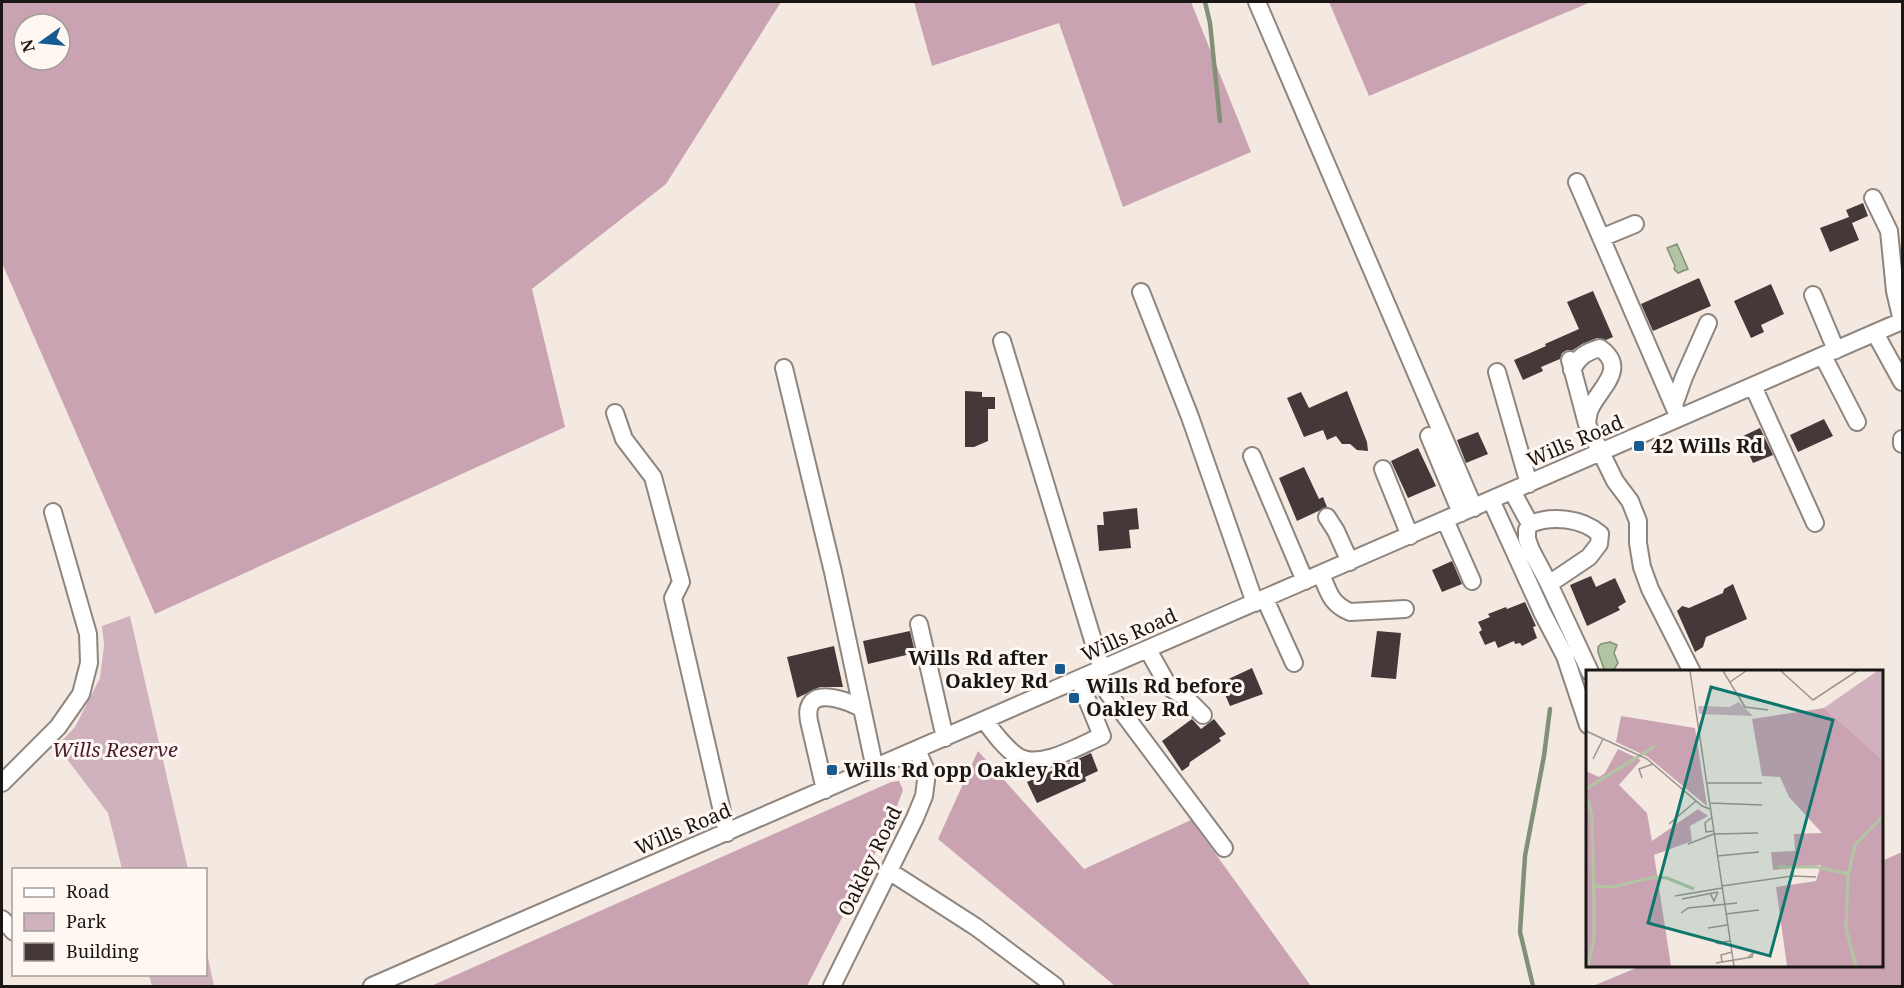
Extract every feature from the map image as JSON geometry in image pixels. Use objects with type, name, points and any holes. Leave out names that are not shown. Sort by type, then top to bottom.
[{"type":"street","points":[[1257,2],[1468,510]]},
{"type":"street","points":[[1577,182],[1677,412]]},
{"type":"street","points":[[1873,198],[1889,231],[1895,291],[1902,321]]},
{"type":"street","points":[[1601,238],[1635,224]]},
{"type":"street","points":[[1141,292],[1260,601],[1294,663]]},
{"type":"street","points":[[1813,295],[1830,353],[1857,422]]},
{"type":"street","name":"Wills Road","points":[[372,987],[1600,453],[1677,412],[1754,386],[1902,321]]},
{"type":"street","points":[[1677,412],[1684,377],[1708,323]]},
{"type":"street","points":[[1875,333],[1902,382]]},
{"type":"street","points":[[1002,341],[1108,693],[1224,848]]},
{"type":"street","points":[[1587,424],[1589,411],[1612,374],[1610,355],[1600,348],[1588,351],[1571,365],[1587,424],[1615,481],[1630,501],[1638,521],[1638,543],[1642,567],[1650,589],[1691,670]]},
{"type":"street","points":[[784,368],[875,769]]},
{"type":"street","points":[[1497,372],[1529,484]]},
{"type":"street","points":[[1754,386],[1815,523]]},
{"type":"street","points":[[615,413],[624,439],[653,477],[681,582],[673,598],[727,833]]},
{"type":"street","points":[[1429,436],[1468,510]]},
{"type":"street","points":[[1902,439],[1902,444]]},
{"type":"street","points":[[1252,456],[1305,581]]},
{"type":"street","points":[[1383,469],[1410,536]]},
{"type":"street","points":[[1512,491],[1530,524]]},
{"type":"street","points":[[1491,500],[1565,657],[1586,722]]},
{"type":"street","points":[[2,783],[58,727],[81,694],[89,663],[88,634],[53,512]]},
{"type":"street","points":[[1327,517],[1350,562]]},
{"type":"street","points":[[1549,584],[1589,557],[1599,544],[1600,534],[1578,522],[1556,519],[1539,520],[1530,524],[1527,530],[1527,539],[1589,670]]},
{"type":"street","points":[[1445,520],[1472,581]]},
{"type":"street","points":[[1321,574],[1332,601],[1342,609],[1350,612],[1406,609]]},
{"type":"street","points":[[919,624],[945,738]]},
{"type":"street","points":[[1148,650],[1169,687],[1186,698],[1203,715]]},
{"type":"street","points":[[985,721],[1015,755],[1023,760],[1035,762],[1047,760],[1102,736],[1079,680]]},
{"type":"street","points":[[825,790],[808,710],[812,702],[827,698],[844,700],[862,709]]},
{"type":"street","name":"Oakley Road","points":[[832,987],[924,796],[927,773],[918,750]]},
{"type":"street","points":[[889,871],[976,927],[1055,987]]},
{"type":"green space","name":"Wills Reserve","points":[[130,616],[188,868],[122,868],[108,813],[57,746],[75,727],[100,678],[104,645],[102,626]]},
{"type":"green space","points":[[207,953],[214,986],[152,986],[149,976],[207,976]]},
{"type":"shaded area","points":[[2,2],[781,2],[666,184],[532,289],[565,427],[155,614],[2,263]]},
{"type":"shaded area","points":[[914,2],[1191,2],[1251,152],[1123,207],[1059,23],[932,66]]},
{"type":"shaded area","points":[[1329,2],[1591,2],[1369,96]]},
{"type":"shaded area","points":[[1677,244],[1688,269],[1678,273],[1674,269],[1675,266],[1667,248]]},
{"type":"shaded area","points":[[1610,642],[1617,645],[1614,653],[1618,663],[1614,670],[1604,669],[1598,652],[1601,644]]},
{"type":"shaded area","points":[[978,751],[1084,869],[1191,820],[1311,986],[1115,986],[938,839]]},
{"type":"shaded area","points":[[899,781],[903,790],[891,822],[807,986],[431,986],[891,782]]},
{"type":"shaded area","points":[[1902,852],[1902,986],[1593,986],[1639,967],[1883,967],[1883,861]]},
{"type":"building","points":[[1863,203],[1868,216],[1852,223],[1859,240],[1830,252],[1820,228],[1849,217],[1846,210]]},
{"type":"building","points":[[1699,278],[1711,306],[1653,331],[1641,304]]},
{"type":"building","points":[[1771,284],[1784,314],[1761,325],[1764,332],[1751,338],[1734,301]]},
{"type":"building","points":[[1593,291],[1613,337],[1606,340],[1597,338],[1573,350],[1567,350],[1562,353],[1560,359],[1541,367],[1543,371],[1523,380],[1514,360],[1579,329],[1567,302]]},
{"type":"building","points":[[965,391],[982,392],[982,397],[995,397],[995,409],[988,409],[988,441],[974,447],[965,447]]},
{"type":"building","points":[[1347,391],[1367,442],[1368,451],[1357,450],[1350,444],[1342,444],[1336,436],[1327,440],[1323,430],[1304,437],[1287,398],[1301,392],[1309,408]]},
{"type":"building","points":[[1824,419],[1833,436],[1798,452],[1790,435]]},
{"type":"building","points":[[1760,428],[1773,455],[1753,463],[1741,437]]},
{"type":"building","points":[[1478,432],[1488,454],[1466,463],[1457,440]]},
{"type":"building","points":[[1418,448],[1436,486],[1408,498],[1391,461]]},
{"type":"building","points":[[1304,467],[1319,499],[1323,497],[1327,507],[1297,521],[1279,478]]},
{"type":"building","points":[[1137,508],[1139,529],[1129,530],[1131,548],[1099,551],[1097,525],[1104,525],[1103,512]]},
{"type":"building","points":[[1452,561],[1462,584],[1442,592],[1432,570]]},
{"type":"building","points":[[1591,576],[1596,587],[1615,578],[1626,602],[1618,607],[1620,610],[1587,626],[1570,585]]},
{"type":"building","points":[[1733,584],[1747,619],[1706,637],[1703,647],[1695,652],[1677,611],[1682,606],[1689,608],[1723,593],[1724,589]]},
{"type":"building","points":[[1525,602],[1536,626],[1533,627],[1537,638],[1522,646],[1520,643],[1515,644],[1514,641],[1498,648],[1495,641],[1485,645],[1479,632],[1482,630],[1478,622],[1490,617],[1488,614]]},
{"type":"building","points":[[910,631],[915,653],[868,664],[863,641]]},
{"type":"building","points":[[1377,631],[1401,633],[1396,679],[1371,677]]},
{"type":"building","points":[[834,646],[843,687],[820,687],[797,698],[787,657]]},
{"type":"building","points":[[1252,668],[1263,694],[1230,706],[1220,683]]},
{"type":"building","points":[[1192,719],[1201,729],[1214,719],[1226,734],[1219,738],[1221,741],[1190,762],[1189,766],[1182,771],[1162,741]]},
{"type":"building","points":[[1091,753],[1098,771],[1085,777],[1086,781],[1037,803],[1027,782]]},
{"type":"waterway","points":[[1205,2],[1210,23],[1220,121]]},
{"type":"waterway","points":[[1533,986],[1520,932],[1525,856],[1544,756],[1550,709]]},
{"type":"place","name":"42 Wills Rd","points":[[1639,446]]},
{"type":"place","name":"Wills Rd after Oakley Rd","points":[[1060,669]]},
{"type":"place","name":"Wills Rd before Oakley Rd","points":[[1074,698]]},
{"type":"place","name":"Wills Rd opp Oakley Rd","points":[[832,770]]}]
